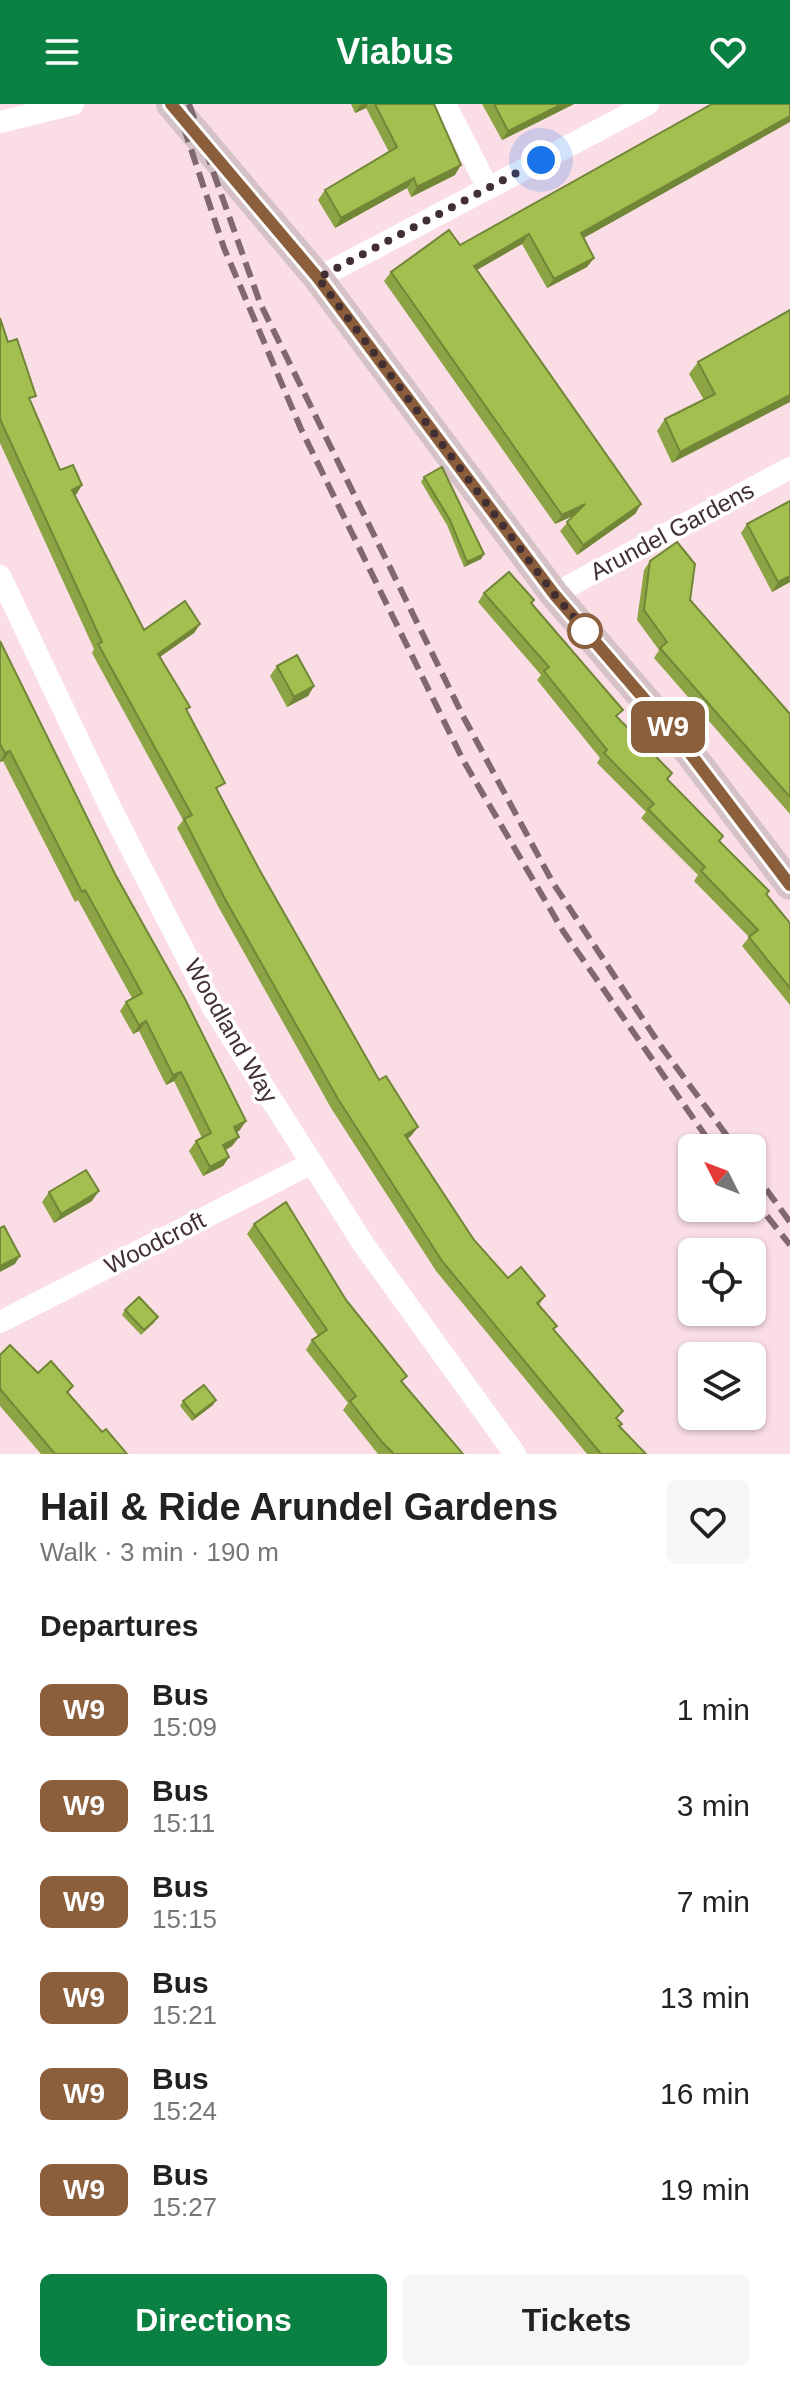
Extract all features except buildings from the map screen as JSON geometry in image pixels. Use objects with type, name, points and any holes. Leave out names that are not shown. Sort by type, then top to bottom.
[{"type":"street","points":[[0,122],[73,104]]},
{"type":"street","points":[[171,104],[318,278],[554,594],[683,744],[787,878]]},
{"type":"street","points":[[445,104],[488,188]]},
{"type":"street","points":[[318,278],[648,104]]},
{"type":"street","name":"Arundel Gardens","points":[[554,594],[790,468]]},
{"type":"street","name":"Woodland Way","points":[[0,576],[113,813],[212,1006],[364,1245],[515,1454]]},
{"type":"street","name":"Woodcroft","points":[[0,1322],[310,1164]]},
{"type":"railway","points":[[176,104],[224,248],[301,429],[463,760],[563,931],[704,1134]]},
{"type":"railway","points":[[189,104],[260,303],[463,716],[553,883],[660,1045],[726,1134]]},
{"type":"railway","points":[[766,1189],[790,1222]]},
{"type":"railway","points":[[766,1215],[790,1245]]},
{"type":"bus line","name":"W9","points":[[171,104],[318,278],[554,594],[683,744],[790,885]]},
{"type":"route","points":[[541,160],[318,278],[554,594],[591,637],[585,631]]}]
